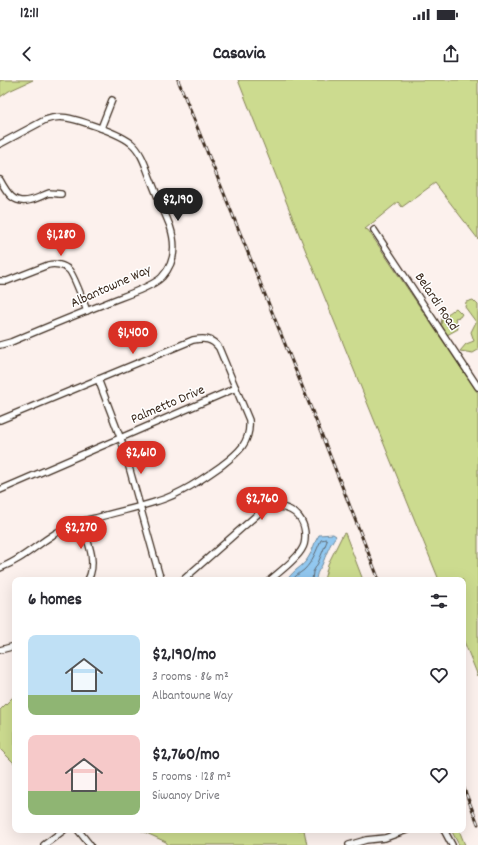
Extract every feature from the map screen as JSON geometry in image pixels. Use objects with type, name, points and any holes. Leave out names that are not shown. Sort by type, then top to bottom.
[{"type":"street","points":[[101,128],[112,100]]},
{"type":"street","name":"Albantowne Way","points":[[0,144],[44,120],[51,118],[72,118],[101,128],[125,139],[139,152],[173,234],[174,244],[172,262],[168,270],[162,277],[152,284],[12,342],[0,345]]},
{"type":"street","points":[[0,180],[8,195],[21,201],[30,201],[49,193],[61,194]]},
{"type":"street","name":"Belardi Road","points":[[374,230],[478,387]]},
{"type":"street","points":[[0,281],[7,281],[52,264],[60,265],[67,269],[71,274],[87,310]]},
{"type":"street","points":[[0,420],[193,340],[204,339],[212,341],[219,348],[249,424],[248,436],[242,447],[227,461],[202,480],[187,489],[157,502],[67,527],[14,561],[0,568]]},
{"type":"street","points":[[98,379],[121,438],[160,577]]},
{"type":"street","name":"Palmetto Drive","points":[[0,490],[236,388]]},
{"type":"street","points":[[186,577],[259,513],[265,509],[280,507],[294,512],[300,518],[305,533],[305,542],[302,550],[297,556],[273,577]]},
{"type":"street","points":[[81,522],[91,552],[92,570],[89,577]]},
{"type":"street","points":[[0,650],[12,647]]},
{"type":"street","points":[[44,845],[60,833]]},
{"type":"street","points":[[80,833],[90,845]]},
{"type":"street","points":[[349,845],[366,840],[385,838],[399,833]]},
{"type":"street","points":[[446,833],[452,845]]},
{"type":"green space","points":[[0,80],[33,80],[9,91],[0,97]]},
{"type":"green space","points":[[238,80],[478,80],[478,239],[435,183],[402,207],[398,202],[365,229],[368,230],[478,393],[478,676],[466,646],[466,577],[438,577]]},
{"type":"green space","points":[[473,300],[478,305],[478,350],[473,353],[460,351],[466,344],[474,341],[471,332],[476,322],[465,307],[466,302]]},
{"type":"green space","points":[[456,308],[462,314],[460,317],[455,318],[458,329],[447,335],[441,325],[442,318]]},
{"type":"green space","points":[[345,533],[362,577],[325,577],[328,564],[343,534]]},
{"type":"green space","points":[[12,698],[12,761],[0,749],[0,710]]},
{"type":"green space","points":[[146,833],[305,833],[307,845],[168,845],[166,842]]},
{"type":"green space","points":[[453,833],[460,833],[465,845],[459,845]]},
{"type":"water","points":[[333,534],[336,536],[317,577],[290,577],[306,561],[319,535]]},
{"type":"railway","points":[[178,80],[378,577]]},
{"type":"railway","points":[[466,794],[478,824]]}]
